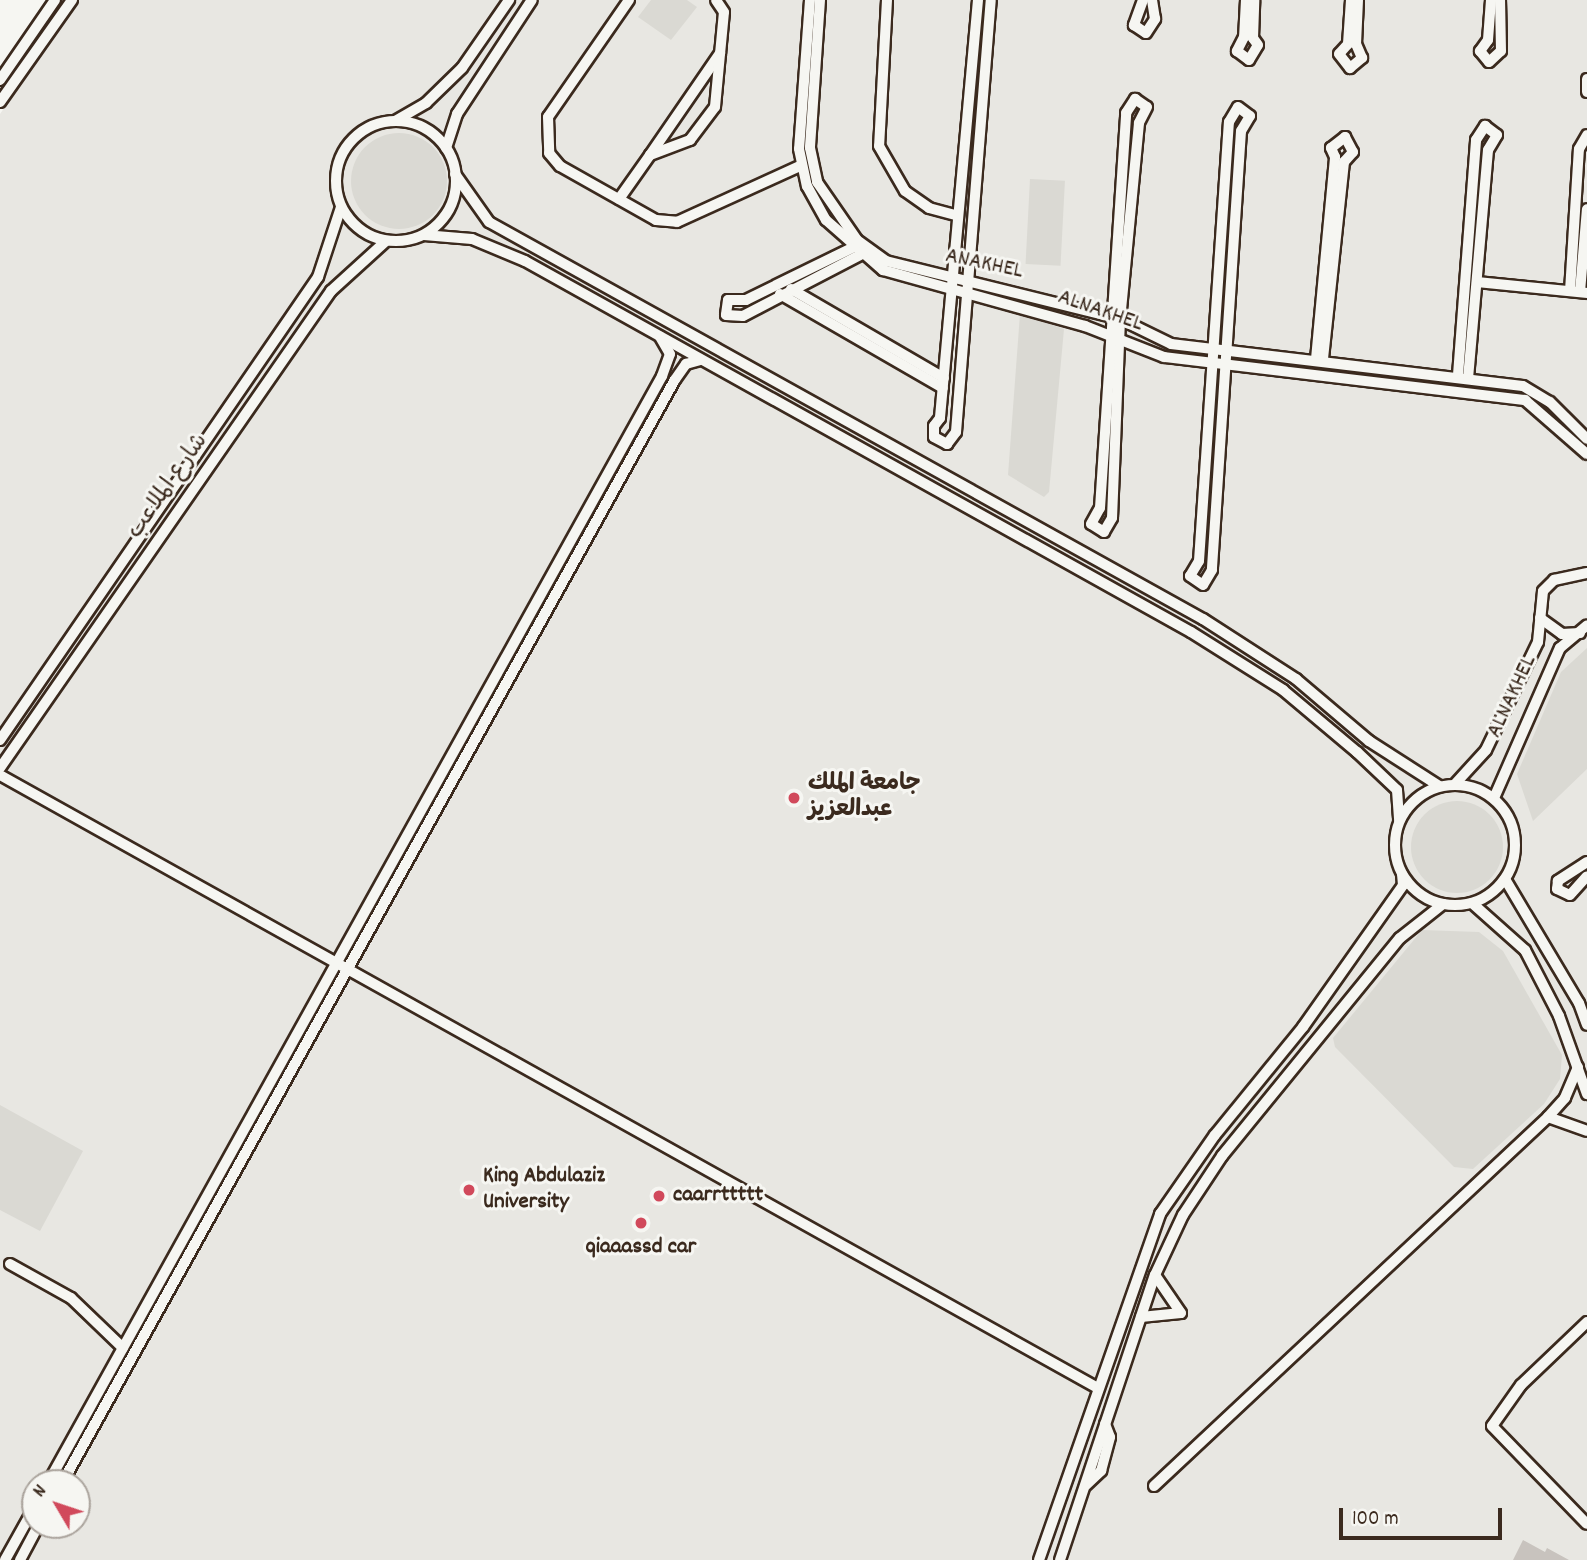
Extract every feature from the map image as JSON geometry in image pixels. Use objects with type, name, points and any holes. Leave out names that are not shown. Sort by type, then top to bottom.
[{"type":"street","points":[[0,80],[55,0]]},
{"type":"street","points":[[0,102],[72,0]]},
{"type":"street","points":[[509,0],[462,68],[426,103],[395,121],[358,134],[344,149],[335,188],[341,207],[368,235],[386,241],[424,235],[472,239],[524,261],[1191,632],[1283,690],[1397,790],[1399,821],[1395,848],[1403,885],[1303,1027],[1176,1185],[1160,1214],[1096,1387],[1039,1560]]},
{"type":"street","points":[[446,148],[457,114],[532,0]]},
{"type":"street","points":[[629,0],[548,117],[546,133],[549,153],[560,166],[656,220],[677,222],[802,165]]},
{"type":"street","points":[[650,155],[683,145],[706,122],[715,107],[724,12],[716,0]]},
{"type":"street","name":"ALNAKHEL","points":[[810,0],[802,165],[826,220],[856,251],[883,270],[968,287],[1115,336],[1164,357],[1525,400],[1587,454]]},
{"type":"street","name":"ANAKHEL","points":[[820,0],[810,148],[817,182],[857,240],[886,261],[952,285]]},
{"type":"street","points":[[887,0],[879,146],[905,191],[929,208],[958,216]]},
{"type":"street","points":[[978,0],[943,383],[934,437],[947,444],[957,432],[991,0]]},
{"type":"street","points":[[1143,0],[1134,25],[1146,33],[1155,19],[1152,0]]},
{"type":"street","points":[[1246,0],[1244,37],[1237,51],[1249,60],[1258,45],[1253,38],[1254,0]]},
{"type":"street","points":[[1350,0],[1348,44],[1339,54],[1349,68],[1363,58],[1356,44],[1358,0]]},
{"type":"street","points":[[1491,0],[1488,40],[1480,51],[1489,62],[1501,51],[1500,0]]},
{"type":"street","points":[[619,200],[721,51]]},
{"type":"street","points":[[1587,79],[1587,92]]},
{"type":"street","points":[[1115,318],[1139,123],[1147,107],[1135,99],[1126,113],[1115,318],[1115,336],[1112,518],[1104,532],[1091,524],[1100,508],[1115,336]]},
{"type":"street","points":[[1210,349],[1219,363],[1212,570],[1203,585],[1190,576],[1199,561],[1219,363],[1223,351],[1241,131],[1250,116],[1238,107],[1229,122],[1210,349]]},
{"type":"street","points":[[395,121],[432,133],[446,148],[456,174],[489,222],[1203,619],[1296,679],[1369,741],[1439,786]]},
{"type":"street","points":[[1485,126],[1497,135],[1488,150],[1477,282],[1463,376],[1476,140],[1485,126]]},
{"type":"street","points":[[1579,292],[1578,149],[1587,135]]},
{"type":"street","points":[[1345,137],[1353,152],[1344,162],[1320,360],[1335,157],[1331,148],[1345,137]]},
{"type":"street","points":[[424,235],[449,209],[456,174]]},
{"type":"street","name":"شارع الملاعب","points":[[0,740],[318,277],[341,207]]},
{"type":"street","points":[[1579,292],[1587,209]]},
{"type":"street","name":"شارع الملاعب","points":[[0,768],[331,291],[386,241]]},
{"type":"street","points":[[856,251],[743,316],[726,315],[728,300],[746,300],[856,251]]},
{"type":"street","points":[[1477,282],[1579,292]]},
{"type":"street","name":"ANAKHEL","points":[[968,287],[1115,318],[1171,344],[1463,376],[1523,386],[1550,402],[1587,439]]},
{"type":"street","points":[[791,289],[943,383]]},
{"type":"street","points":[[780,294],[943,383]]},
{"type":"street","points":[[70,1469],[663,376],[670,354],[660,337]]},
{"type":"street","points":[[56,1469],[674,381],[686,363],[700,360]]},
{"type":"street","points":[[1455,784],[1486,750],[1538,642],[1543,591],[1555,579],[1584,578]]},
{"type":"street","points":[[1540,618],[1563,634],[1584,630]]},
{"type":"street","name":"ALNAKHEL","points":[[1494,798],[1560,648],[1584,630]]},
{"type":"street","points":[[0,775],[1096,1387]]},
{"type":"street","points":[[1399,821],[1415,799],[1439,786],[1455,784],[1494,798],[1515,836],[1505,879],[1472,903],[1443,904],[1413,888],[1402,874]]},
{"type":"street","points":[[1587,862],[1558,881],[1557,889],[1570,895],[1587,876]]},
{"type":"street","points":[[1505,879],[1580,1003],[1587,1025]]},
{"type":"street","points":[[1472,903],[1525,950],[1578,1067],[1587,1094]]},
{"type":"street","points":[[1060,1560],[1155,1275],[1183,1215],[1222,1156],[1400,938],[1443,904]]},
{"type":"street","points":[[1154,1486],[1548,1117],[1565,1098],[1578,1067]]},
{"type":"street","points":[[1548,1117],[1587,1131]]},
{"type":"street","points":[[10,1264],[71,1298],[123,1348]]},
{"type":"street","points":[[1141,1317],[1181,1313],[1155,1275]]},
{"type":"street","points":[[1587,1322],[1521,1385],[1492,1426],[1587,1524]]},
{"type":"street","points":[[5,1560],[21,1531]]},
{"type":"street","points":[[20,1560],[31,1539]]},
{"type":"shaded area","name":"جامعة الملك عبدالعزيز","points":[[79,0],[1587,0],[1587,1560],[0,1560],[0,114]]},
{"type":"shaded area","points":[[651,0],[687,0],[697,7],[671,40],[638,17]]},
{"type":"shaded area","points":[[399,133],[417,136],[433,147],[444,163],[447,181],[444,199],[433,215],[417,226],[399,229],[381,226],[365,215],[354,199],[351,181],[354,163],[365,147],[381,136]]},
{"type":"shaded area","points":[[1030,179],[1065,181],[1061,266],[1026,264]]},
{"type":"shaded area","points":[[1020,314],[1064,329],[1049,492],[1044,497],[1008,475]]},
{"type":"shaded area","points":[[1587,648],[1587,769],[1533,821],[1517,774],[1561,672]]},
{"type":"shaded area","points":[[1457,801],[1475,805],[1489,815],[1499,829],[1503,847],[1499,865],[1489,879],[1475,889],[1457,893],[1439,889],[1425,879],[1415,865],[1411,847],[1415,829],[1425,815],[1439,805]]},
{"type":"shaded area","points":[[1422,930],[1479,932],[1503,951],[1562,1055],[1560,1079],[1544,1104],[1473,1169],[1454,1167],[1335,1047],[1333,1038]]},
{"type":"shaded area","points":[[0,1105],[83,1151],[40,1231],[0,1210]]},
{"type":"building","points":[[1523,1540],[1545,1552],[1547,1548],[1569,1560],[1513,1560]]},
{"type":"place","name":"جامعة الملك عبدالعزيز","points":[[794,798]]},
{"type":"place","name":"King Abdulaziz University","points":[[469,1190]]},
{"type":"place","name":"caarrttttt","points":[[659,1196]]},
{"type":"place","name":"qiaaassd car","points":[[641,1223]]}]
